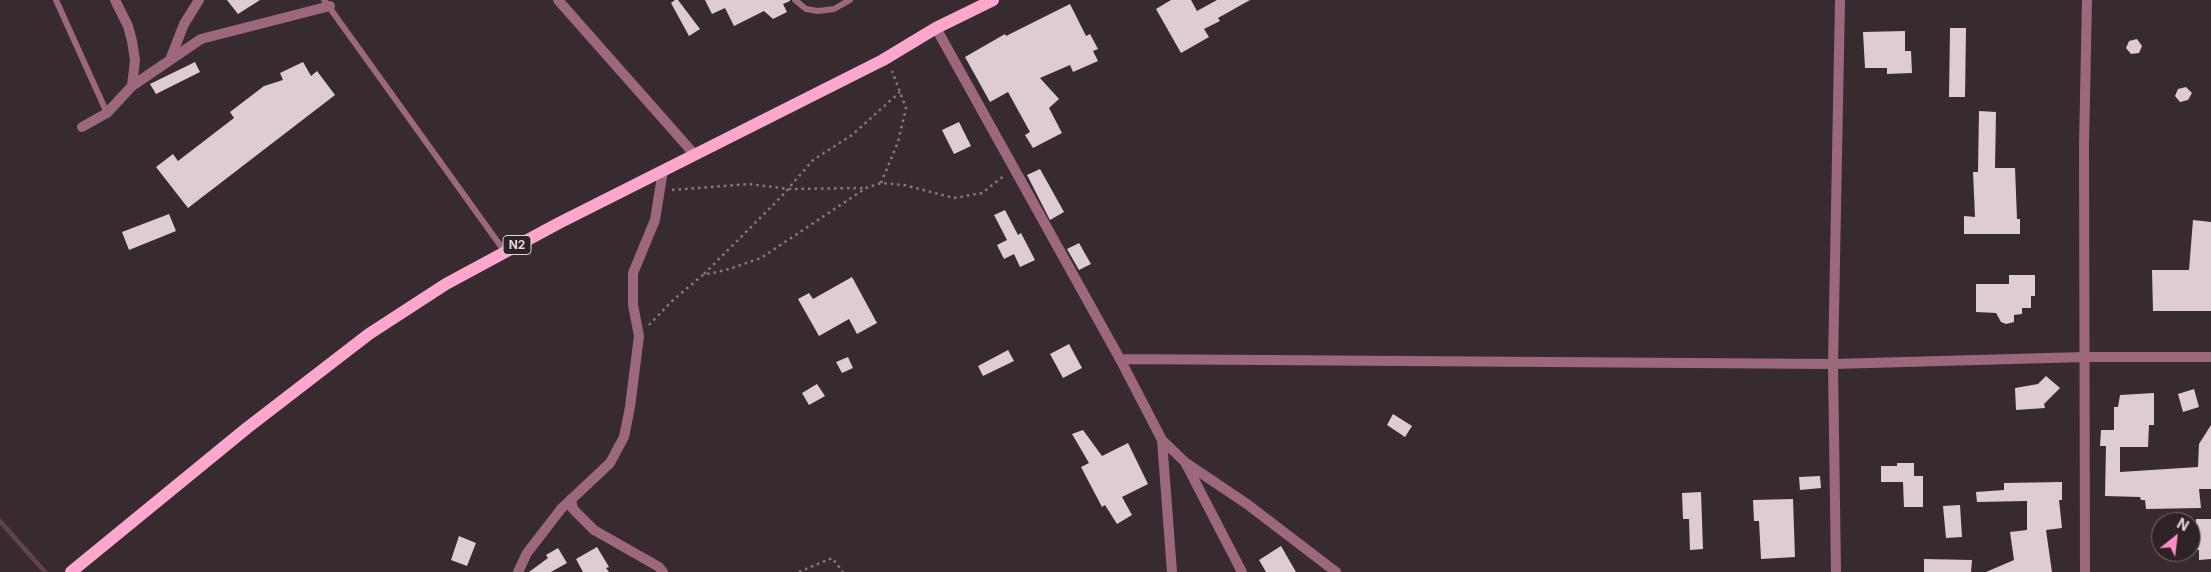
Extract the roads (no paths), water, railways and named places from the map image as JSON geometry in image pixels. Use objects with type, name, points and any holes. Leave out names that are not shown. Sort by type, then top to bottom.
[{"type":"main road","name":"N2","points":[[71,572],[247,428],[369,334],[446,284],[662,170],[696,155],[883,60],[936,28],[994,0]]},
{"type":"street","points":[[115,0],[128,26],[132,41],[135,60],[132,86]]},
{"type":"street","points":[[170,60],[184,24],[199,0]]},
{"type":"street","points":[[558,0],[696,155]]},
{"type":"street","points":[[1836,572],[1833,364],[1840,0]]},
{"type":"street","points":[[2085,572],[2084,146],[2087,0]]},
{"type":"street","points":[[82,127],[106,113],[132,86],[201,39],[327,3]]},
{"type":"street","points":[[936,28],[1120,359],[1162,440],[1186,463],[1247,504],[1336,572]]},
{"type":"street","points":[[518,572],[527,554],[561,509],[605,468],[617,453],[624,437],[630,407],[639,336],[633,297],[633,273],[655,220],[662,170]]},
{"type":"street","points":[[1120,359],[1833,364],[2084,357],[2211,357]]},
{"type":"street","points":[[1162,440],[1172,572]]},
{"type":"street","points":[[1186,463],[1242,572]]},
{"type":"street","points":[[571,499],[573,509],[594,530],[659,567],[663,572]]},
{"type":"lane","points":[[56,0],[106,113]]},
{"type":"lane","points":[[795,0],[806,9],[818,11],[834,9],[850,0]]},
{"type":"lane","points":[[327,3],[505,252]]},
{"type":"waterway","points":[[0,521],[45,572]]}]
